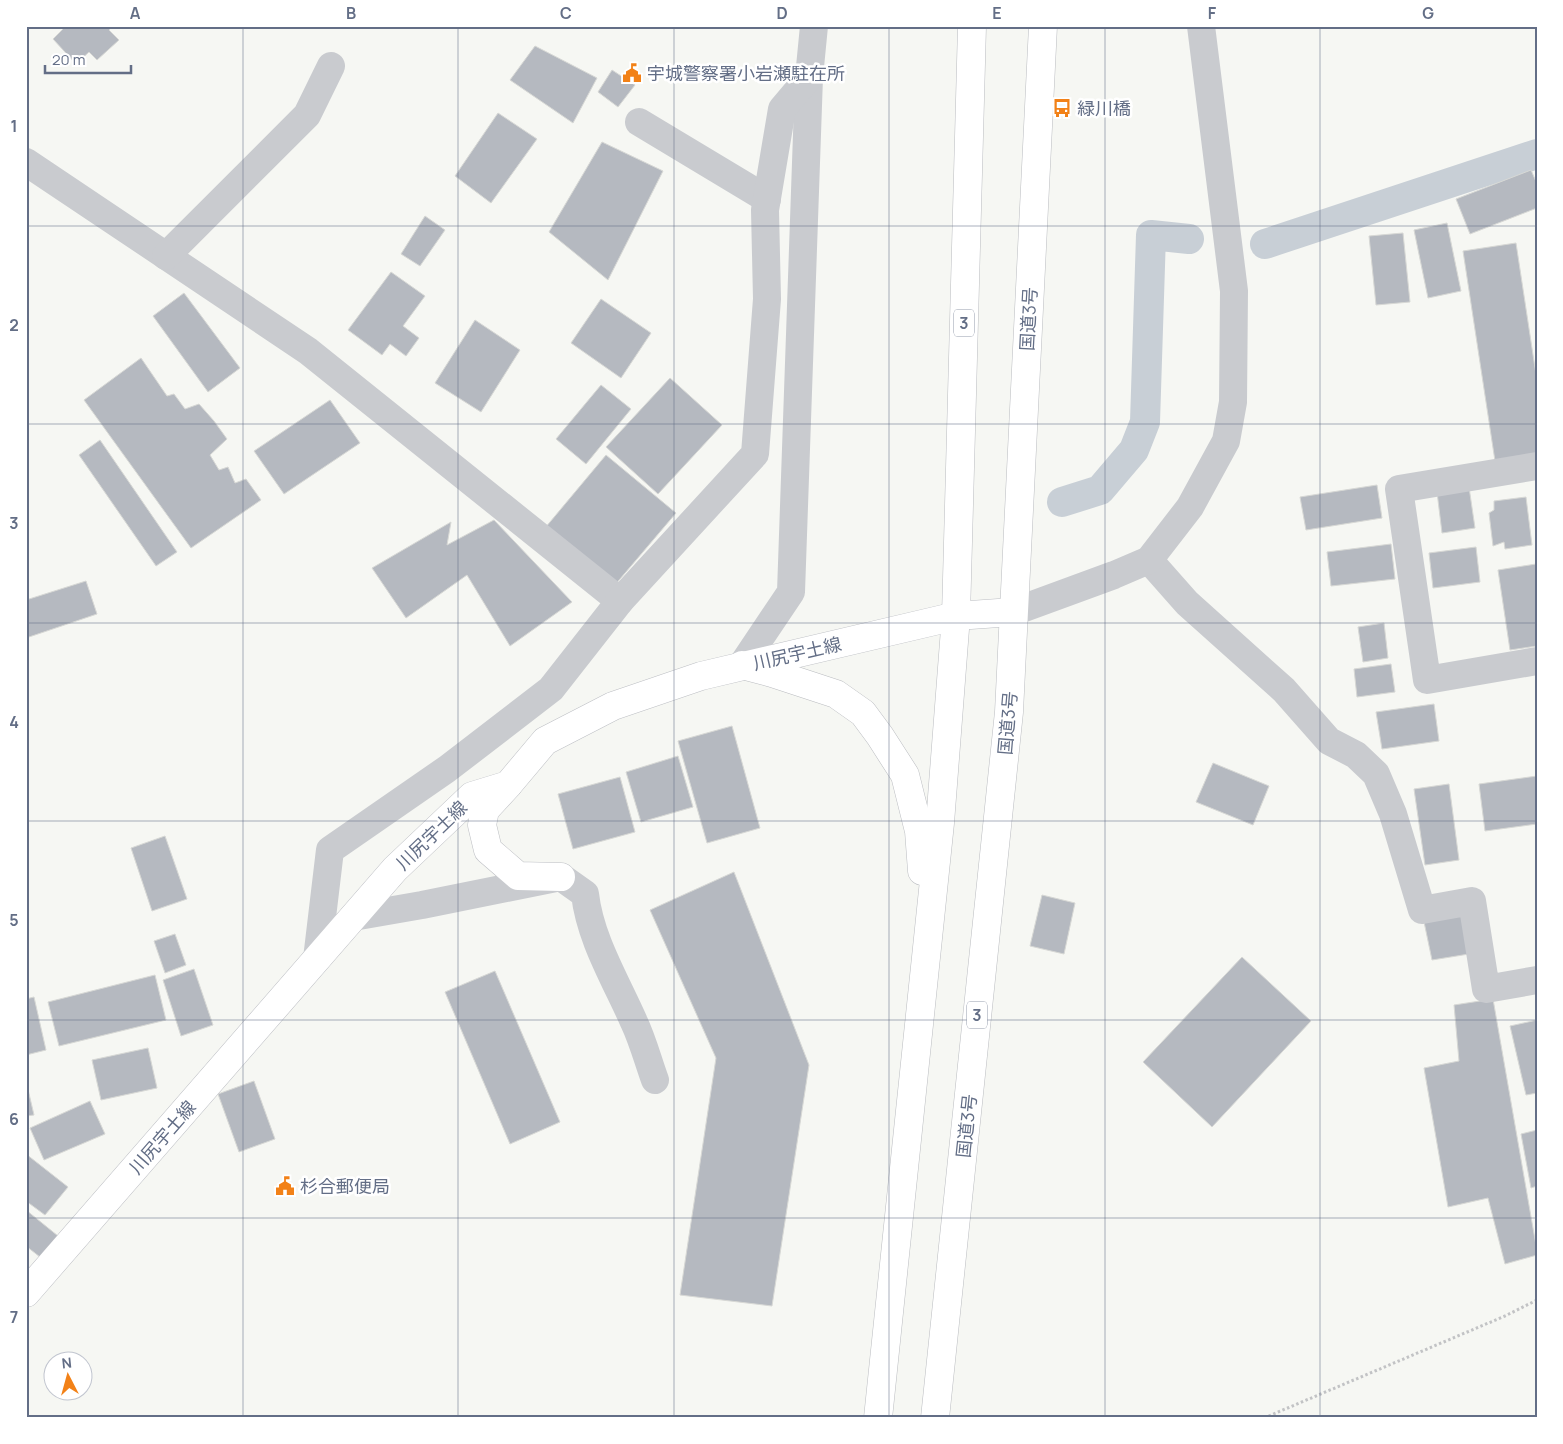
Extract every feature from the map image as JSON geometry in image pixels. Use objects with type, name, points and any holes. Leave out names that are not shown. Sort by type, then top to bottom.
[{"type":"main road","name":"3","points":[[878,1418],[941,813],[956,616],[972,28]]},
{"type":"main road","name":"国道3号","points":[[935,1418],[1009,712],[1042,31]]},
{"type":"main road","name":"川尻宇土線","points":[[26,1293],[395,869],[472,796],[508,785],[545,741],[613,706],[701,676],[956,616],[1013,612]]},
{"type":"main road","points":[[742,665],[836,694],[863,713],[880,736],[905,775],[919,831],[927,937]]},
{"type":"main road","points":[[508,785],[485,810],[482,825],[488,850],[518,876],[561,877]]},
{"type":"street","points":[[742,665],[791,592],[809,77],[814,26]]},
{"type":"street","points":[[1013,612],[1114,575],[1149,560],[1190,507],[1226,441],[1233,402],[1234,290],[1201,26]]},
{"type":"street","points":[[166,256],[307,115],[330,66]]},
{"type":"street","points":[[317,959],[330,850],[447,769],[551,689],[620,601],[755,454],[767,299],[765,210],[782,109],[809,77]]},
{"type":"street","points":[[639,122],[767,199]]},
{"type":"street","points":[[26,162],[308,351],[620,601]]},
{"type":"street","points":[[1537,466],[1399,489],[1427,680],[1537,661]]},
{"type":"street","points":[[1149,560],[1187,602],[1284,690],[1329,741],[1356,755],[1376,774],[1393,814],[1422,910],[1472,902],[1486,989],[1537,980]]},
{"type":"street","points":[[353,917],[441,902],[561,877],[585,894],[587,913],[612,975],[635,1023],[655,1080]]},
{"type":"path","points":[[1264,1418],[1505,1316],[1537,1300]]},
{"type":"building","points":[[66,26],[113,26],[109,30],[119,40],[97,60],[89,52],[76,64],[53,39]]},
{"type":"building","points":[[535,46],[597,78],[573,123],[510,80]]},
{"type":"building","points":[[612,70],[635,85],[618,107],[598,92]]},
{"type":"building","points":[[498,113],[537,139],[491,203],[455,176]]},
{"type":"building","points":[[602,142],[663,171],[608,280],[549,232]]},
{"type":"building","points":[[1531,170],[1537,184],[1537,208],[1470,234],[1456,199]]},
{"type":"building","points":[[425,216],[445,230],[420,266],[401,254]]},
{"type":"building","points":[[1447,223],[1461,291],[1428,298],[1414,230]]},
{"type":"building","points":[[1403,233],[1410,302],[1376,305],[1369,236]]},
{"type":"building","points":[[1516,243],[1537,381],[1537,455],[1495,461],[1463,251]]},
{"type":"building","points":[[391,272],[425,296],[403,326],[419,338],[406,356],[390,344],[382,355],[348,330]]},
{"type":"building","points":[[184,293],[240,368],[208,392],[153,316]]},
{"type":"building","points":[[601,299],[651,333],[621,378],[571,343]]},
{"type":"building","points":[[475,320],[520,350],[481,412],[435,383]]},
{"type":"building","points":[[141,358],[167,396],[174,394],[185,409],[199,404],[214,421],[227,439],[210,455],[219,470],[228,467],[235,483],[246,479],[261,500],[191,548],[84,400]]},
{"type":"building","points":[[670,378],[722,425],[658,494],[606,447]]},
{"type":"building","points":[[601,385],[631,409],[586,464],[556,439]]},
{"type":"building","points":[[330,400],[360,443],[284,494],[254,451]]},
{"type":"building","points":[[100,440],[177,552],[156,566],[79,455]]},
{"type":"building","points":[[606,455],[676,513],[614,586],[545,528]]},
{"type":"building","points":[[1377,485],[1382,518],[1306,530],[1300,497]]},
{"type":"building","points":[[1469,487],[1475,528],[1442,533],[1437,492]]},
{"type":"building","points":[[1526,497],[1532,545],[1505,549],[1504,542],[1493,546],[1489,513],[1494,510],[1494,501]]},
{"type":"building","points":[[494,520],[572,602],[510,646],[467,575],[406,618],[372,568],[451,522],[447,545]]},
{"type":"building","points":[[1391,544],[1395,579],[1331,586],[1327,552]]},
{"type":"building","points":[[1476,547],[1480,582],[1433,588],[1429,553]]},
{"type":"building","points":[[1536,564],[1537,646],[1510,650],[1498,570]]},
{"type":"building","points":[[86,581],[97,614],[26,638],[26,600]]},
{"type":"building","points":[[1384,623],[1388,658],[1363,662],[1358,627]]},
{"type":"building","points":[[1391,664],[1395,692],[1357,697],[1354,669]]},
{"type":"building","points":[[1434,704],[1439,741],[1382,749],[1376,712]]},
{"type":"building","points":[[732,726],[760,828],[707,843],[678,741]]},
{"type":"building","points":[[678,756],[693,807],[641,822],[626,772]]},
{"type":"building","points":[[1213,763],[1269,786],[1253,825],[1196,802]]},
{"type":"building","points":[[1537,776],[1537,824],[1485,831],[1479,784]]},
{"type":"building","points":[[620,777],[635,832],[573,849],[558,794]]},
{"type":"building","points":[[1449,784],[1459,860],[1425,865],[1414,789]]},
{"type":"building","points":[[165,836],[187,899],[152,911],[131,848]]},
{"type":"building","points":[[734,872],[809,1065],[772,1306],[680,1295],[716,1058],[650,910]]},
{"type":"building","points":[[1042,895],[1075,903],[1064,954],[1030,946]]},
{"type":"building","points":[[1460,909],[1469,954],[1432,960],[1423,917]]},
{"type":"building","points":[[175,934],[186,965],[165,973],[154,941]]},
{"type":"building","points":[[1242,957],[1311,1021],[1212,1127],[1143,1062]]},
{"type":"building","points":[[194,969],[213,1025],[181,1036],[163,980]]},
{"type":"building","points":[[495,971],[560,1122],[510,1144],[445,992]]},
{"type":"building","points":[[155,975],[166,1020],[59,1046],[48,1002]]},
{"type":"building","points":[[34,997],[46,1050],[26,1055],[26,999]]},
{"type":"building","points":[[1493,999],[1537,1251],[1537,1255],[1505,1264],[1488,1198],[1448,1207],[1424,1068],[1459,1061],[1454,1005]]},
{"type":"building","points":[[1537,1020],[1537,1093],[1526,1095],[1510,1026]]},
{"type":"building","points":[[148,1048],[157,1088],[101,1100],[92,1060]]},
{"type":"building","points":[[26,1081],[34,1115],[26,1116]]},
{"type":"building","points":[[254,1081],[275,1139],[239,1152],[218,1094]]},
{"type":"building","points":[[90,1101],[105,1134],[44,1160],[30,1128]]},
{"type":"building","points":[[1537,1130],[1537,1186],[1531,1188],[1521,1134]]},
{"type":"building","points":[[26,1154],[68,1187],[45,1215],[26,1201]]},
{"type":"building","points":[[26,1210],[58,1236],[40,1257],[26,1246]]},
{"type":"waterway","points":[[1265,244],[1537,154]]},
{"type":"waterway","points":[[1062,502],[1100,490],[1134,450],[1145,422],[1151,235],[1189,239]]},
{"type":"place","name":"宇城警察署小岩瀬駐在所","points":[[632,73]]},
{"type":"place","name":"緑川橋","points":[[1062,108]]},
{"type":"place","name":"杉合郵便局","points":[[285,1186]]}]
